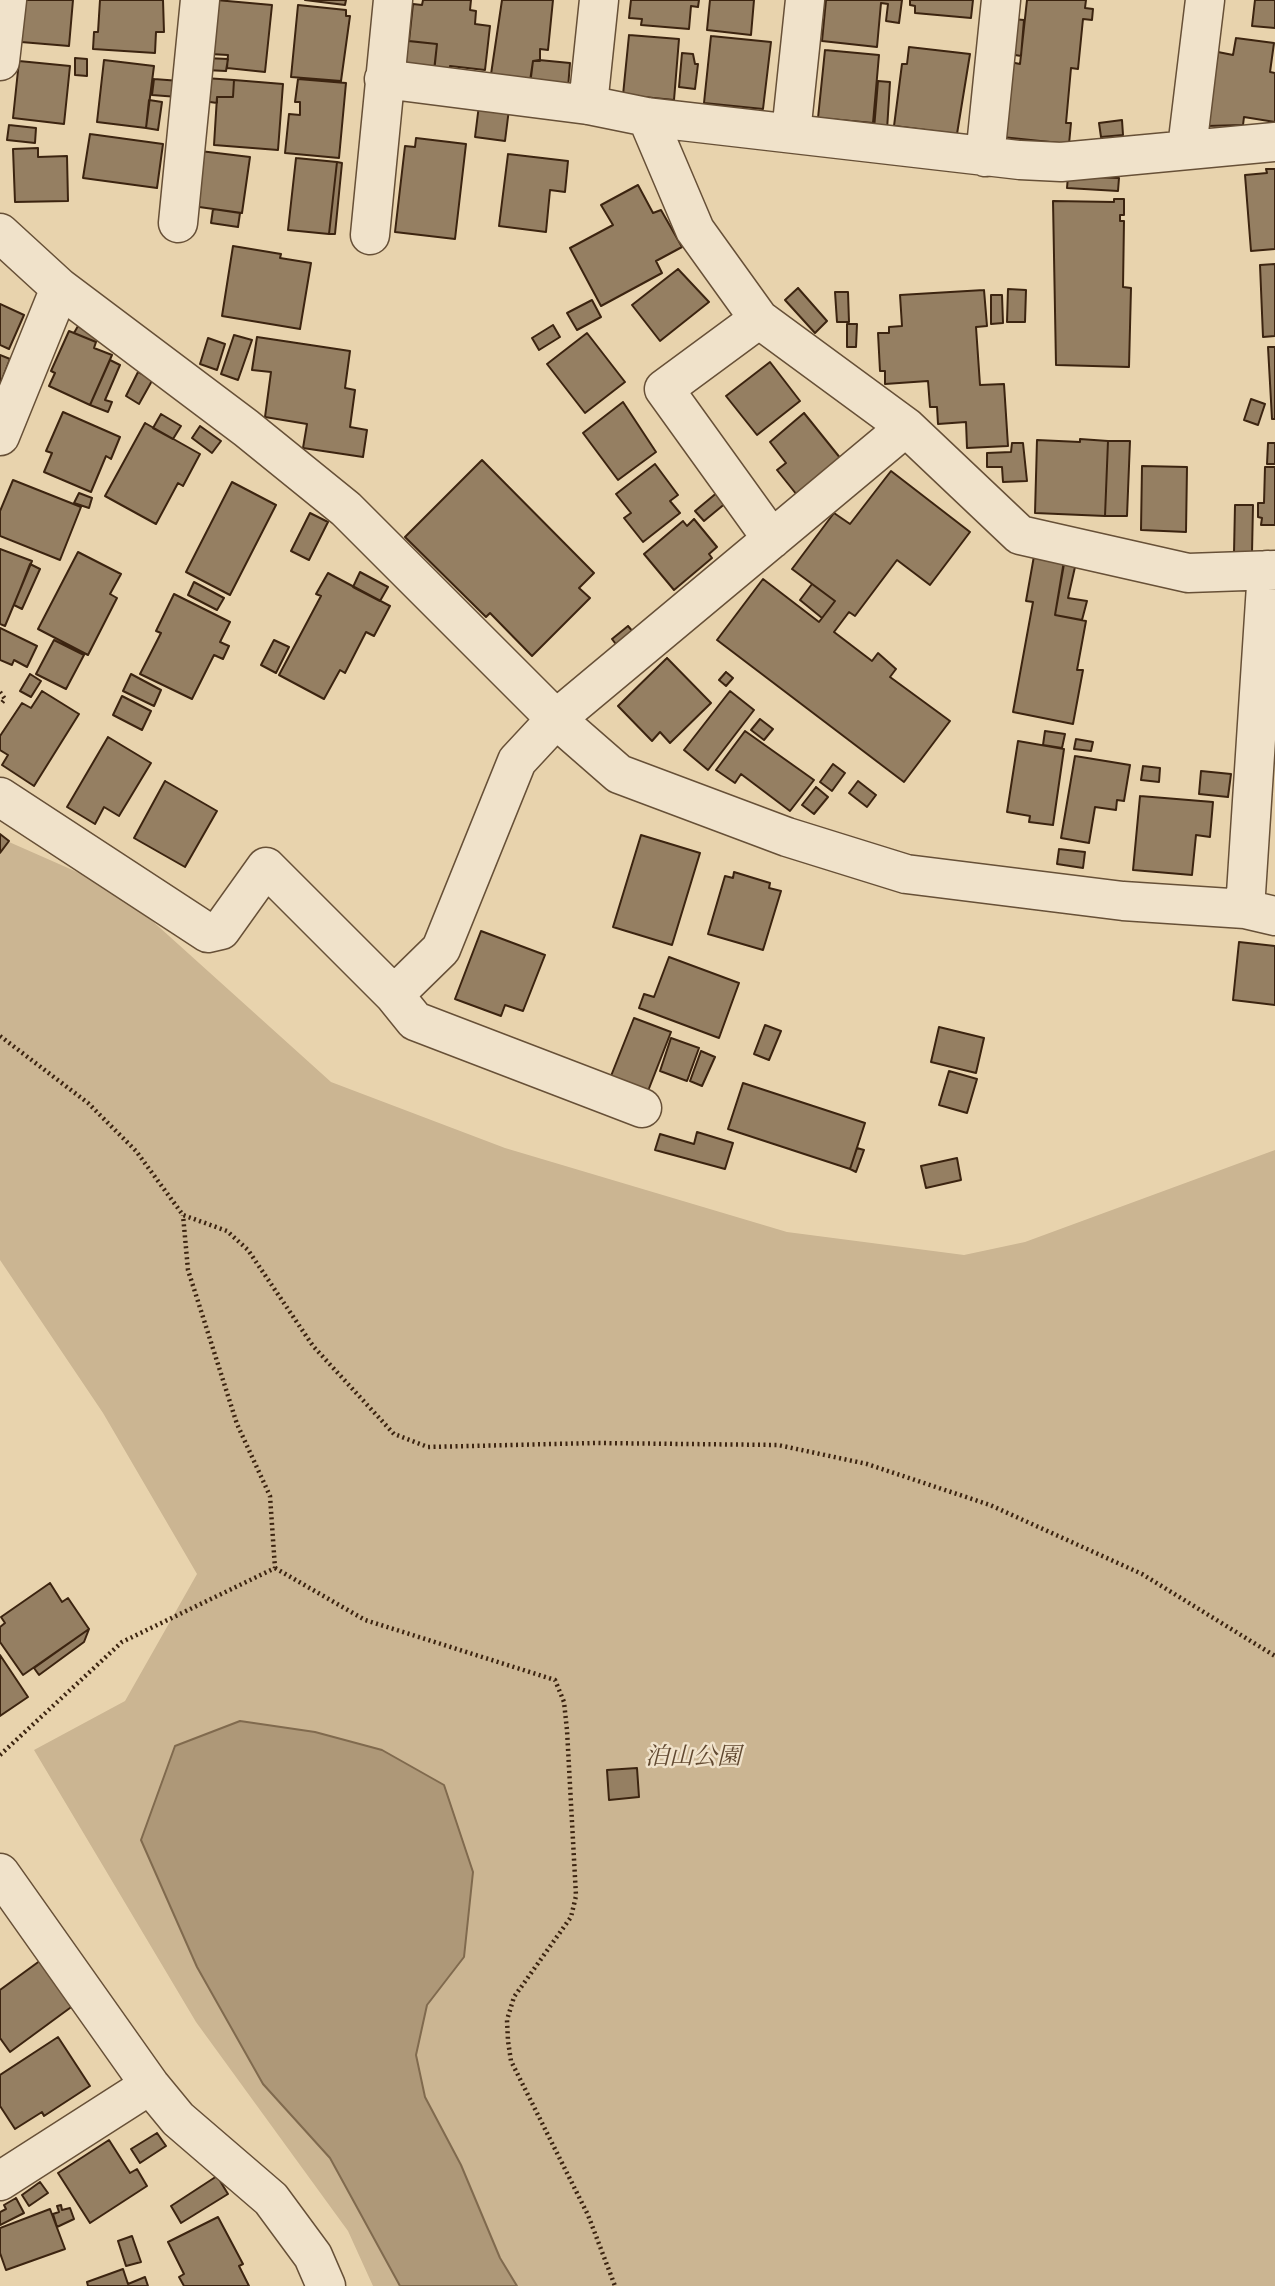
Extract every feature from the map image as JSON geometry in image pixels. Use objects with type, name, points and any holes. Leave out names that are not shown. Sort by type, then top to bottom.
[{"type":"street","points":[[0,61],[7,0]]},
{"type":"street","points":[[178,223],[200,0]]},
{"type":"street","points":[[370,235],[393,0]]},
{"type":"street","points":[[588,105],[599,0]]},
{"type":"street","points":[[791,133],[805,0]]},
{"type":"street","points":[[985,157],[1001,0]]},
{"type":"street","points":[[1187,148],[1205,0]]},
{"type":"street","points":[[384,79],[588,105],[647,117],[985,157],[1061,162],[1187,148],[1275,142]]},
{"type":"street","points":[[0,233],[60,288],[246,428],[346,509],[556,719],[619,774],[787,837],[906,874],[1123,901],[1260,912],[1271,570],[1188,573],[1020,535],[906,427],[759,319],[695,230],[647,117]]},
{"type":"street","points":[[0,436],[60,288]]},
{"type":"street","points":[[759,319],[664,389],[772,539]]},
{"type":"street","points":[[394,995],[441,949],[517,761],[556,719],[906,427]]},
{"type":"street","points":[[0,797],[208,933],[221,930],[266,867],[394,995],[415,1021],[642,1108]]},
{"type":"street","points":[[0,1873],[150,2085],[178,2119],[271,2199],[313,2256],[326,2286]]},
{"type":"street","points":[[0,2181],[150,2085]]},
{"type":"path","points":[[0,692],[5,699],[0,705]]},
{"type":"path","points":[[0,1036],[88,1103],[108,1122],[136,1151],[183,1215],[188,1270],[237,1424],[270,1496],[275,1568]]},
{"type":"path","points":[[183,1215],[227,1231],[248,1250],[313,1346],[394,1434],[411,1442],[428,1447],[778,1445],[867,1464],[990,1505],[1142,1574],[1275,1656]]},
{"type":"path","points":[[0,1755],[122,1642],[275,1568]]},
{"type":"path","points":[[275,1568],[365,1620],[555,1680],[564,1702],[567,1730],[576,1896],[571,1917],[514,1997],[507,2020],[508,2041],[511,2061],[588,2215],[615,2286]]},
{"type":"green space","name":"泊山公園","points":[[0,838],[118,890],[331,1082],[505,1148],[787,1232],[964,1255],[1025,1242],[1275,1150],[1275,2286],[373,2286],[348,2231],[196,2022],[34,1750],[125,1701],[197,1574],[103,1413],[0,1260]]},
{"type":"shaded area","points":[[240,1721],[315,1732],[382,1750],[444,1785],[473,1872],[464,1957],[427,2005],[416,2055],[425,2097],[461,2165],[500,2258],[517,2286],[400,2286],[330,2158],[263,2084],[197,1967],[141,1840],[175,1746]]},
{"type":"building","points":[[25,0],[73,0],[69,46],[21,42]]},
{"type":"building","points":[[100,0],[163,0],[164,32],[156,32],[155,53],[93,49],[94,32],[98,32]]},
{"type":"building","points":[[216,0],[272,5],[265,72],[227,68],[228,55],[210,54]]},
{"type":"building","points":[[305,0],[346,0],[345,5]]},
{"type":"building","points":[[423,0],[471,0],[470,10],[476,11],[475,24],[490,26],[485,70],[450,66],[450,74],[434,73],[437,44],[409,41],[413,4],[422,5]]},
{"type":"building","points":[[502,0],[553,0],[548,50],[540,49],[540,61],[533,61],[530,81],[490,81]]},
{"type":"building","points":[[631,0],[699,0],[698,7],[691,6],[689,29],[641,25],[642,19],[629,18]]},
{"type":"building","points":[[710,0],[754,0],[751,35],[707,30]]},
{"type":"building","points":[[826,0],[902,0],[899,23],[886,21],[888,4],[881,3],[877,47],[822,41]]},
{"type":"building","points":[[910,0],[973,0],[971,18],[915,13],[915,6],[910,5]]},
{"type":"building","points":[[1027,0],[1086,0],[1085,8],[1093,9],[1092,20],[1083,19],[1078,69],[1071,68],[1066,123],[1071,123],[1069,144],[1002,137],[1010,62],[1020,64]]},
{"type":"building","points":[[1255,0],[1275,0],[1275,28],[1252,26]]},
{"type":"building","points":[[298,5],[346,10],[346,16],[350,16],[341,81],[291,77]]},
{"type":"building","points":[[1013,19],[1024,20],[1021,56],[1009,54]]},
{"type":"building","points":[[629,35],[679,39],[674,100],[623,95]]},
{"type":"building","points":[[711,36],[771,42],[763,109],[704,103]]},
{"type":"building","points":[[1236,38],[1274,43],[1270,72],[1275,73],[1275,122],[1244,117],[1243,125],[1207,126],[1218,52],[1233,55]]},
{"type":"building","points":[[408,41],[437,44],[434,70],[405,67]]},
{"type":"building","points":[[909,47],[970,54],[957,134],[894,126],[902,64],[907,64]]},
{"type":"building","points":[[825,50],[879,55],[873,123],[818,118]]},
{"type":"building","points":[[682,53],[693,54],[695,64],[698,64],[695,89],[679,87]]},
{"type":"building","points":[[75,58],[87,59],[87,76],[75,75]]},
{"type":"building","points":[[206,58],[228,59],[226,71],[205,70]]},
{"type":"building","points":[[104,60],[154,66],[146,128],[97,122]]},
{"type":"building","points":[[19,61],[70,66],[64,124],[13,118]]},
{"type":"building","points":[[533,61],[570,63],[568,88],[530,85]]},
{"type":"building","points":[[205,78],[234,80],[233,97],[217,97],[217,103],[203,101]]},
{"type":"building","points":[[154,79],[180,81],[178,97],[152,95]]},
{"type":"building","points":[[298,79],[346,83],[339,158],[285,153],[289,114],[300,115],[300,102],[295,102]]},
{"type":"building","points":[[234,80],[283,84],[278,150],[214,145],[217,97],[233,97]]},
{"type":"building","points":[[878,81],[890,82],[887,130],[874,129]]},
{"type":"building","points":[[149,100],[162,102],[158,130],[146,128]]},
{"type":"building","points":[[479,105],[509,109],[505,141],[475,137]]},
{"type":"building","points":[[1122,120],[1123,135],[1101,137],[1099,123]]},
{"type":"building","points":[[9,125],[36,128],[35,143],[7,140]]},
{"type":"building","points":[[90,134],[163,144],[157,188],[83,178]]},
{"type":"building","points":[[416,138],[466,144],[455,239],[395,232],[405,146],[415,147]]},
{"type":"building","points":[[38,148],[38,157],[67,156],[68,201],[15,202],[13,149]]},
{"type":"building","points":[[200,151],[250,157],[242,213],[192,206]]},
{"type":"building","points":[[508,154],[568,161],[565,192],[550,190],[546,232],[499,226]]},
{"type":"building","points":[[296,158],[337,162],[329,234],[288,230]]},
{"type":"building","points":[[337,162],[342,163],[335,234],[329,234]]},
{"type":"building","points":[[1266,169],[1275,169],[1275,249],[1251,251],[1245,175],[1267,173]]},
{"type":"building","points":[[1068,176],[1119,178],[1118,191],[1067,188]]},
{"type":"building","points":[[638,185],[653,213],[661,210],[682,247],[656,261],[662,273],[601,306],[570,248],[613,225],[601,205]]},
{"type":"building","points":[[1114,199],[1124,199],[1124,215],[1120,215],[1120,221],[1124,221],[1123,287],[1131,288],[1129,367],[1056,365],[1053,201],[1114,202]]},
{"type":"building","points":[[213,209],[240,213],[238,227],[211,223]]},
{"type":"building","points":[[233,246],[281,254],[280,258],[311,263],[300,329],[222,316]]},
{"type":"building","points":[[1275,264],[1275,336],[1263,337],[1260,265]]},
{"type":"building","points":[[678,269],[709,302],[660,341],[632,305]]},
{"type":"building","points":[[798,288],[827,321],[815,333],[785,300]]},
{"type":"building","points":[[1008,289],[1026,290],[1025,322],[1007,322]]},
{"type":"building","points":[[984,290],[987,326],[976,327],[980,385],[1004,384],[1008,446],[967,448],[966,422],[938,424],[937,407],[930,407],[928,381],[885,384],[885,371],[880,371],[878,333],[889,333],[889,327],[902,326],[900,295]]},
{"type":"building","points":[[835,292],[848,292],[849,322],[837,322]]},
{"type":"building","points":[[991,295],[1002,295],[1003,323],[991,324]]},
{"type":"building","points":[[592,300],[601,317],[577,330],[567,313]]},
{"type":"building","points":[[0,304],[24,315],[9,349],[0,345]]},
{"type":"building","points":[[847,324],[857,324],[856,347],[847,347]]},
{"type":"building","points":[[553,325],[560,337],[539,350],[532,338]]},
{"type":"building","points":[[78,326],[98,339],[96,342],[74,333]]},
{"type":"building","points":[[69,331],[96,342],[94,348],[112,355],[90,405],[49,386],[55,373],[51,371]]},
{"type":"building","points":[[587,333],[625,382],[585,413],[547,364]]},
{"type":"building","points":[[234,335],[252,340],[238,380],[221,374]]},
{"type":"building","points":[[257,337],[350,351],[345,388],[355,390],[350,427],[367,430],[363,457],[303,448],[307,424],[265,417],[271,372],[252,370]]},
{"type":"building","points":[[208,338],[225,344],[217,370],[200,364]]},
{"type":"building","points":[[1268,347],[1275,347],[1275,419],[1272,419]]},
{"type":"building","points":[[0,355],[10,359],[0,385]]},
{"type":"building","points":[[110,360],[120,365],[105,400],[112,402],[108,412],[90,405]]},
{"type":"building","points":[[770,362],[800,401],[757,435],[726,396]]},
{"type":"building","points":[[138,372],[153,379],[139,404],[126,396]]},
{"type":"building","points":[[1251,399],[1265,404],[1258,425],[1244,420]]},
{"type":"building","points":[[623,402],[656,452],[618,480],[583,433]]},
{"type":"building","points":[[63,412],[120,437],[111,459],[106,456],[91,492],[44,472],[52,453],[46,451]]},
{"type":"building","points":[[804,413],[841,459],[797,495],[777,470],[786,463],[770,442]]},
{"type":"building","points":[[161,414],[181,426],[173,439],[153,428]]},
{"type":"building","points":[[145,423],[200,454],[183,486],[178,483],[156,524],[105,496]]},
{"type":"building","points":[[200,426],[221,441],[212,453],[192,438]]},
{"type":"building","points":[[1080,439],[1108,441],[1105,516],[1035,513],[1037,440],[1080,442]]},
{"type":"building","points":[[1108,441],[1130,441],[1127,516],[1105,516]]},
{"type":"building","points":[[1012,443],[1023,443],[1027,481],[1003,482],[1002,467],[987,467],[987,453],[1011,452]]},
{"type":"building","points":[[1268,443],[1275,443],[1275,464],[1267,464]]},
{"type":"building","points":[[482,460],[594,573],[579,588],[590,598],[532,656],[490,613],[486,617],[405,537]]},
{"type":"building","points":[[655,464],[678,495],[670,501],[680,513],[643,542],[624,518],[631,513],[616,494]]},
{"type":"building","points":[[1142,466],[1187,467],[1186,532],[1141,530]]},
{"type":"building","points":[[1265,467],[1275,467],[1275,525],[1261,525],[1262,518],[1258,517],[1258,503],[1264,503]]},
{"type":"building","points":[[891,471],[970,532],[930,585],[897,560],[855,616],[849,612],[834,632],[872,661],[878,653],[896,669],[890,677],[950,721],[904,782],[717,640],[763,579],[819,622],[835,601],[792,569],[834,513],[850,524]]},
{"type":"building","points":[[13,480],[81,507],[60,560],[0,536],[0,511]]},
{"type":"building","points":[[232,482],[276,505],[230,595],[186,572]]},
{"type":"building","points":[[719,491],[727,502],[704,521],[695,511]]},
{"type":"building","points":[[79,493],[92,498],[89,508],[74,503]]},
{"type":"building","points":[[1235,505],[1253,505],[1252,553],[1234,553]]},
{"type":"building","points":[[310,513],[328,522],[309,560],[291,551]]},
{"type":"building","points":[[694,519],[717,547],[709,554],[712,558],[674,590],[644,554],[683,521],[687,526]]},
{"type":"building","points":[[0,549],[32,561],[5,626],[0,624]]},
{"type":"building","points":[[78,552],[121,574],[110,594],[117,598],[88,655],[38,629]]},
{"type":"building","points":[[1034,556],[1064,561],[1055,615],[1086,621],[1077,670],[1083,670],[1073,724],[1013,712],[1033,602],[1026,601]]},
{"type":"building","points":[[30,564],[40,569],[22,609],[14,605]]},
{"type":"building","points":[[1064,564],[1075,567],[1068,598],[1087,601],[1082,620],[1055,615]]},
{"type":"building","points":[[360,572],[388,587],[380,601],[353,587]]},
{"type":"building","points":[[328,573],[390,606],[374,636],[366,632],[345,673],[340,670],[324,699],[279,675],[321,596],[316,594]]},
{"type":"building","points":[[194,582],[224,598],[217,610],[188,595]]},
{"type":"building","points":[[812,584],[835,601],[822,618],[800,600]]},
{"type":"building","points":[[174,594],[230,622],[220,642],[229,646],[223,659],[214,655],[192,699],[140,674],[161,633],[156,631]]},
{"type":"building","points":[[628,626],[634,633],[618,647],[612,639]]},
{"type":"building","points":[[0,628],[37,646],[27,667],[14,660],[12,665],[0,660]]},
{"type":"building","points":[[54,640],[84,655],[66,689],[36,674]]},
{"type":"building","points":[[274,640],[289,647],[276,673],[261,665]]},
{"type":"building","points":[[667,658],[711,703],[670,743],[660,732],[652,741],[618,706]]},
{"type":"building","points":[[726,672],[733,678],[726,686],[719,680]]},
{"type":"building","points":[[30,674],[41,681],[31,697],[20,691]]},
{"type":"building","points":[[131,674],[161,690],[154,706],[123,691]]},
{"type":"building","points":[[42,691],[79,714],[34,786],[2,765],[8,755],[0,750],[0,736],[22,703],[31,708]]},
{"type":"building","points":[[730,691],[754,710],[708,770],[684,750]]},
{"type":"building","points":[[122,696],[151,711],[142,730],[113,715]]},
{"type":"building","points":[[760,719],[773,729],[764,740],[751,730]]},
{"type":"building","points":[[745,731],[814,780],[790,811],[741,774],[735,783],[716,770]]},
{"type":"building","points":[[1045,731],[1065,734],[1062,748],[1043,745]]},
{"type":"building","points":[[108,737],[151,763],[119,816],[104,807],[95,824],[67,807]]},
{"type":"building","points":[[1076,739],[1093,742],[1091,751],[1074,749]]},
{"type":"building","points":[[1018,741],[1064,749],[1053,825],[1029,822],[1030,816],[1007,812]]},
{"type":"building","points":[[1075,756],[1130,765],[1124,801],[1117,800],[1116,810],[1095,807],[1089,843],[1061,838]]},
{"type":"building","points":[[833,764],[845,773],[832,791],[820,782]]},
{"type":"building","points":[[1143,766],[1160,768],[1159,782],[1141,780]]},
{"type":"building","points":[[1201,771],[1231,774],[1228,797],[1199,794]]},
{"type":"building","points":[[165,781],[217,811],[185,867],[134,838]]},
{"type":"building","points":[[858,781],[876,795],[867,807],[849,793]]},
{"type":"building","points":[[816,787],[828,797],[814,814],[802,805]]},
{"type":"building","points":[[1140,796],[1213,802],[1210,837],[1196,835],[1192,875],[1133,870]]},
{"type":"building","points":[[0,834],[9,841],[0,853]]},
{"type":"building","points":[[641,835],[700,853],[672,945],[613,927]]},
{"type":"building","points":[[1059,849],[1085,852],[1083,868],[1057,864]]},
{"type":"building","points":[[734,872],[770,883],[769,888],[781,891],[763,950],[708,934],[725,876],[733,878]]},
{"type":"building","points":[[481,931],[545,955],[523,1011],[505,1005],[501,1016],[455,999]]},
{"type":"building","points":[[1239,942],[1275,946],[1275,1005],[1233,1000]]},
{"type":"building","points":[[669,957],[739,983],[719,1038],[639,1008],[644,994],[654,997]]},
{"type":"building","points":[[634,1018],[671,1032],[648,1091],[611,1076]]},
{"type":"building","points":[[765,1025],[781,1031],[769,1060],[754,1054]]},
{"type":"building","points":[[939,1027],[984,1038],[976,1073],[931,1062]]},
{"type":"building","points":[[671,1038],[699,1048],[687,1081],[660,1071]]},
{"type":"building","points":[[701,1051],[715,1057],[702,1086],[690,1081]]},
{"type":"building","points":[[949,1071],[977,1079],[967,1113],[939,1105]]},
{"type":"building","points":[[743,1083],[865,1123],[850,1169],[728,1129]]},
{"type":"building","points":[[697,1132],[733,1143],[725,1169],[655,1150],[660,1134],[694,1144]]},
{"type":"building","points":[[857,1148],[864,1150],[856,1172],[850,1169]]},
{"type":"building","points":[[957,1158],[961,1180],[926,1188],[921,1166]]},
{"type":"building","points":[[50,1583],[62,1602],[68,1598],[89,1629],[23,1675],[0,1642],[0,1627],[5,1623],[1,1617]]},
{"type":"building","points":[[89,1629],[84,1642],[39,1675],[34,1668]]},
{"type":"building","points":[[0,1655],[28,1697],[0,1716]]},
{"type":"building","points":[[637,1768],[639,1797],[609,1800],[607,1770]]},
{"type":"building","points":[[41,1960],[74,2005],[10,2052],[0,2038],[0,1990]]},
{"type":"building","points":[[58,2037],[90,2086],[44,2116],[42,2112],[15,2129],[0,2106],[0,2075]]},
{"type":"building","points":[[157,2133],[166,2146],[140,2163],[131,2149]]},
{"type":"building","points":[[109,2140],[130,2173],[137,2169],[147,2186],[90,2223],[58,2173]]},
{"type":"building","points":[[217,2176],[228,2194],[181,2223],[171,2206]]},
{"type":"building","points":[[40,2182],[48,2193],[29,2206],[22,2195]]},
{"type":"building","points":[[16,2198],[24,2213],[0,2225],[0,2212],[6,2209],[4,2205]]},
{"type":"building","points":[[61,2205],[62,2210],[70,2208],[74,2219],[57,2227],[53,2214],[59,2212],[57,2206]]},
{"type":"building","points":[[50,2209],[65,2249],[6,2270],[0,2253],[0,2228]]},
{"type":"building","points":[[218,2217],[243,2264],[239,2266],[249,2286],[184,2286],[179,2277],[184,2274],[168,2242]]},
{"type":"building","points":[[132,2236],[141,2262],[126,2266],[118,2241]]},
{"type":"building","points":[[123,2269],[128,2284],[145,2277],[148,2286],[88,2286],[87,2282]]}]
